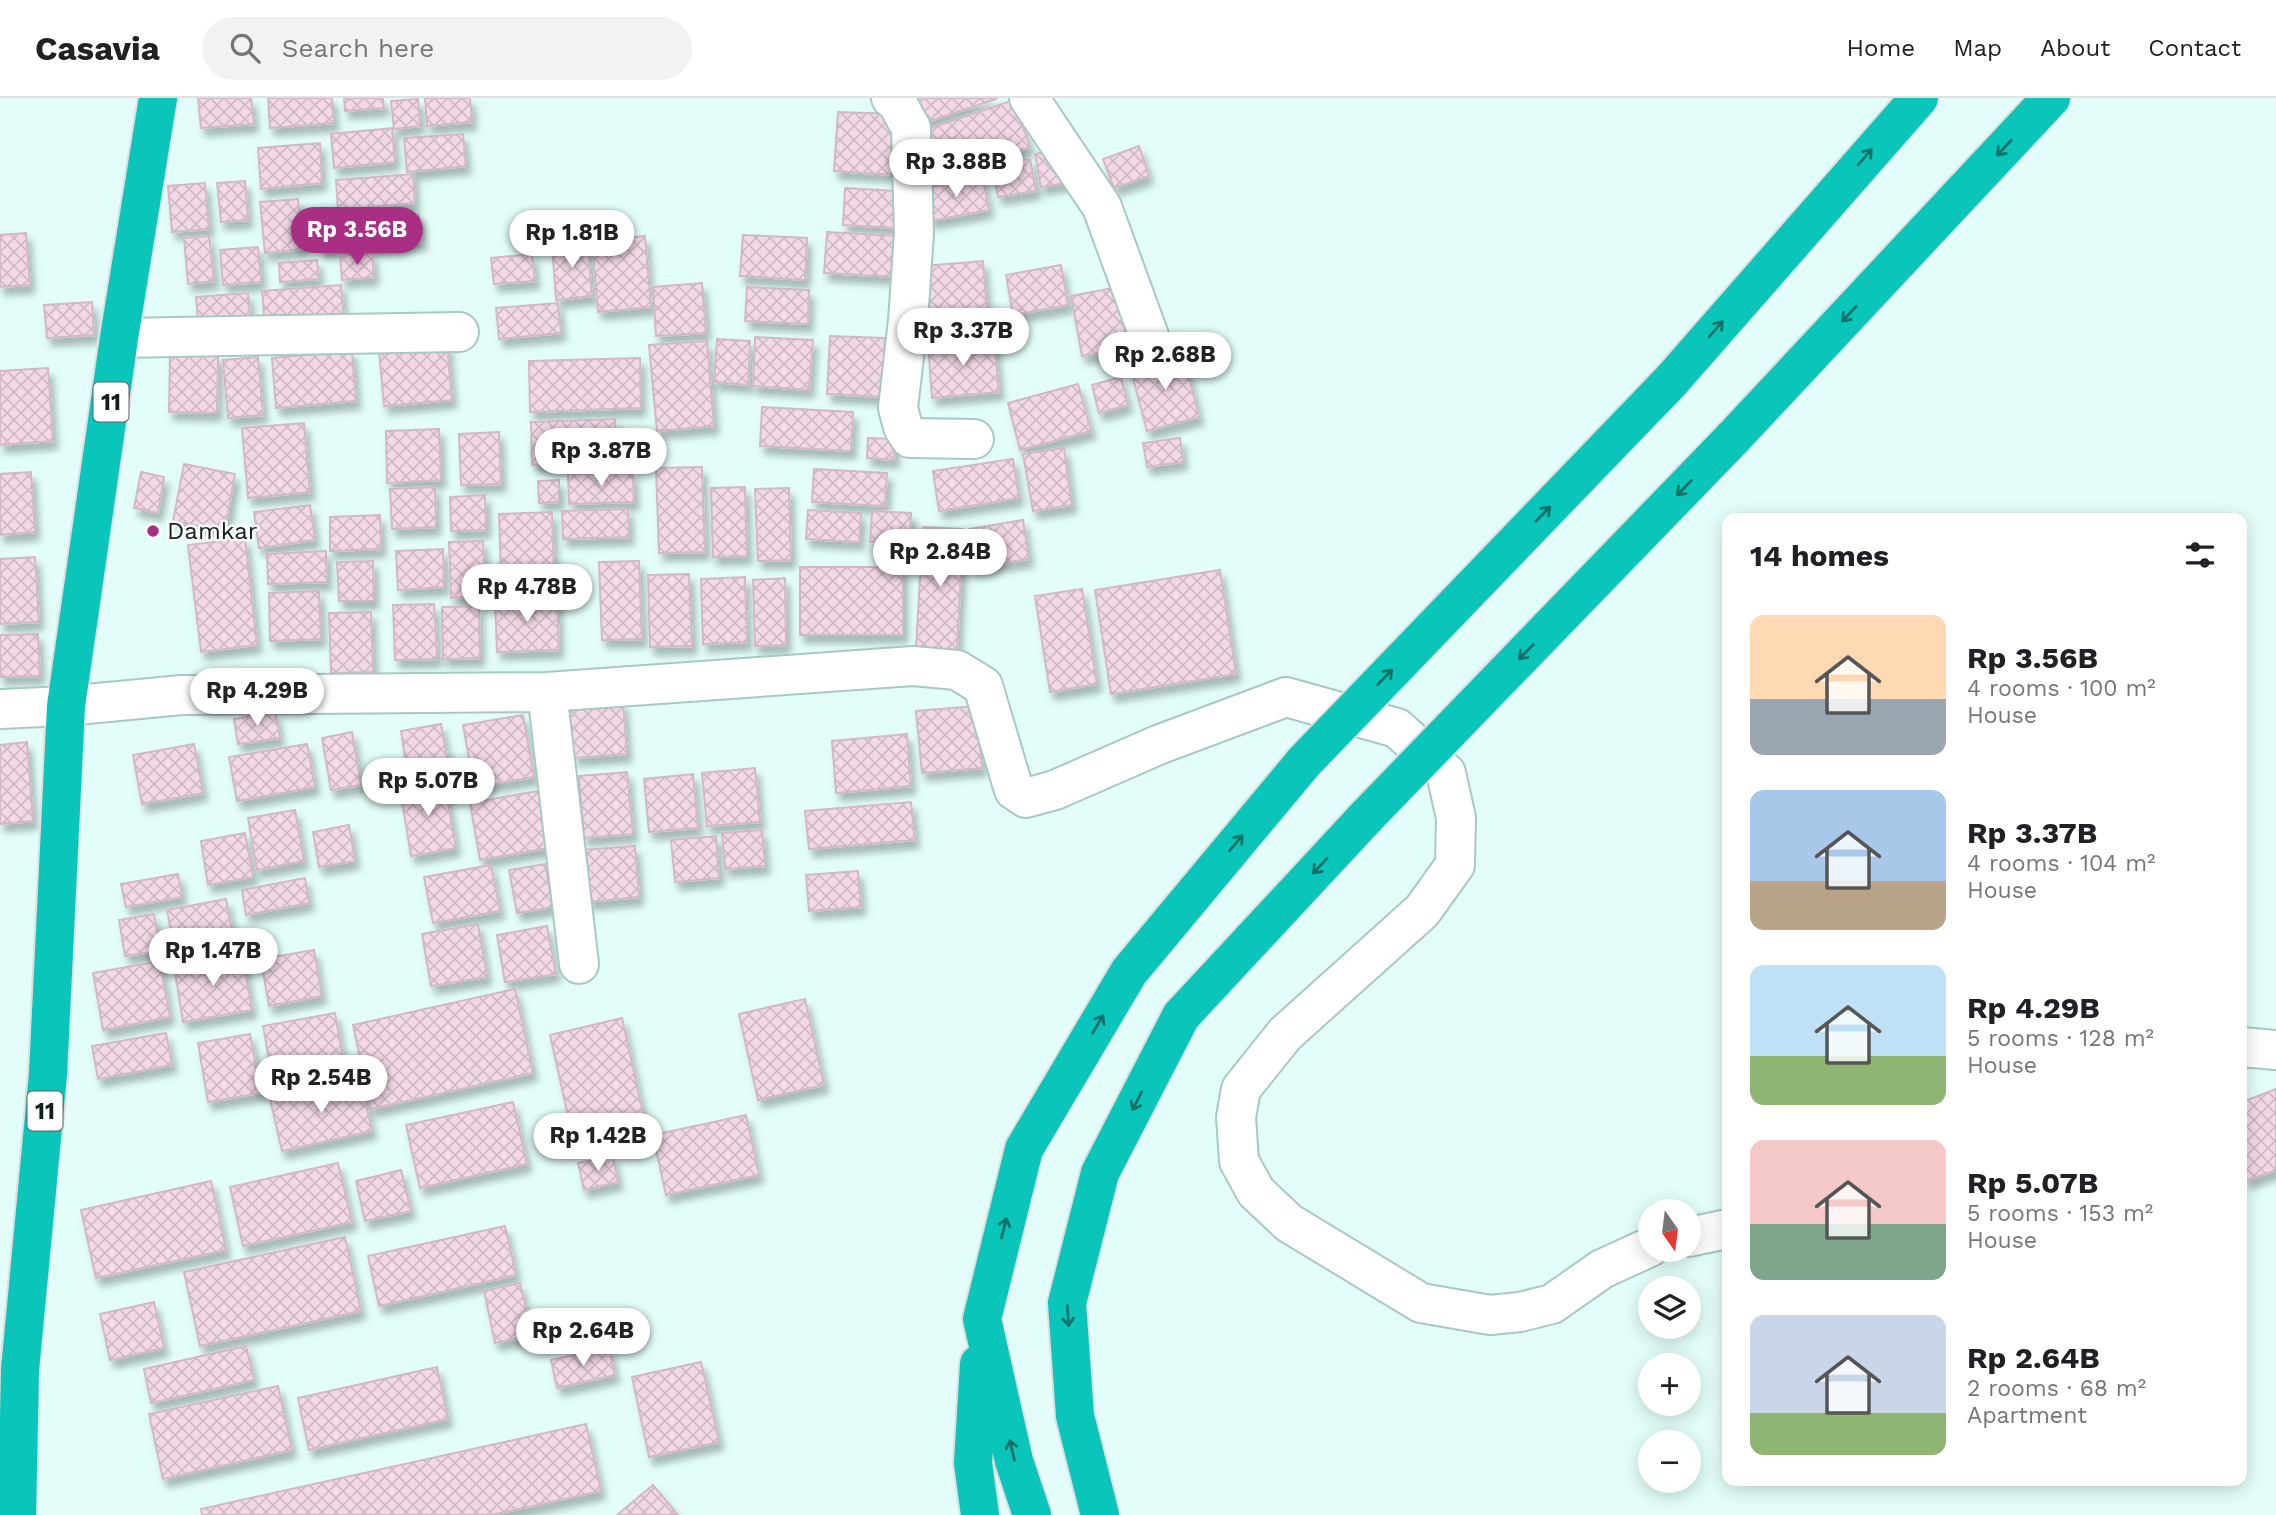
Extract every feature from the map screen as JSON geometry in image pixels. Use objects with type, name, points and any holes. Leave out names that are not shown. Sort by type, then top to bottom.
[{"type":"highway","name":"11","points":[[17,1515],[20,1370],[48,1074],[66,706],[119,338],[158,98]]},
{"type":"highway","points":[[980,1515],[973,1463],[982,1319],[1024,1149],[1129,972],[1304,762],[1671,381],[1892,113],[1919,98]]},
{"type":"highway","points":[[1100,1515],[1075,1416],[1067,1303],[1100,1173],[1181,1016],[1367,816],[1732,439],[2051,98]]},
{"type":"highway","points":[[982,1319],[1014,1461],[1032,1515]]},
{"type":"street","points":[[891,98],[895,99],[911,128],[914,233],[898,408],[903,427],[910,438],[974,439]]},
{"type":"street","points":[[1045,103],[1102,208],[1149,336]]},
{"type":"street","points":[[119,338],[459,332]]},
{"type":"street","points":[[0,709],[182,695],[547,692],[913,666],[957,670],[983,686],[1014,790],[1026,798],[1055,790],[1158,745],[1286,697],[1397,728],[1446,773],[1456,818],[1455,865],[1422,911],[1285,1034],[1241,1089],[1236,1117],[1238,1161],[1256,1192],[1289,1223],[1421,1303],[1490,1315],[1520,1312],[1552,1304],[1602,1269],[1638,1252]]},
{"type":"street","points":[[547,692],[579,964]]},
{"type":"street","points":[[2247,1047],[2276,1050]]},
{"type":"street","points":[[1701,1234],[1722,1230]]},
{"type":"building","points":[[198,98],[251,98],[254,124],[201,128]]},
{"type":"building","points":[[268,98],[332,98],[334,123],[270,128]]},
{"type":"building","points":[[344,98],[383,98],[384,108],[345,111]]},
{"type":"building","points":[[425,98],[470,98],[472,122],[427,126]]},
{"type":"building","points":[[905,98],[996,98],[996,99],[915,126]]},
{"type":"building","points":[[418,99],[420,126],[394,129],[391,101]]},
{"type":"building","points":[[1014,100],[1030,147],[941,177],[925,130]]},
{"type":"building","points":[[838,112],[898,114],[894,175],[834,171]]},
{"type":"building","points":[[392,128],[395,162],[334,168],[331,134]]},
{"type":"building","points":[[463,134],[466,166],[407,172],[404,138]]},
{"type":"building","points":[[320,143],[322,183],[261,189],[258,148]]},
{"type":"building","points":[[1139,146],[1149,176],[1114,188],[1103,159]]},
{"type":"building","points":[[1059,149],[1066,183],[1041,187],[1035,154]]},
{"type":"building","points":[[1030,159],[1036,191],[998,197],[992,165]]},
{"type":"building","points":[[413,174],[415,203],[338,210],[336,180]]},
{"type":"building","points":[[983,178],[989,210],[930,221],[924,188]]},
{"type":"building","points":[[245,181],[248,220],[221,222],[217,183]]},
{"type":"building","points":[[205,183],[209,229],[172,232],[168,186]]},
{"type":"building","points":[[845,188],[897,191],[895,228],[843,225]]},
{"type":"building","points":[[298,199],[302,249],[265,253],[260,202]]},
{"type":"building","points":[[419,214],[422,242],[320,251],[318,222]]},
{"type":"building","points":[[827,232],[899,236],[896,277],[824,273]]},
{"type":"building","points":[[26,233],[30,285],[0,287],[0,235]]},
{"type":"building","points":[[743,235],[807,238],[805,280],[740,276]]},
{"type":"building","points":[[209,236],[214,281],[188,284],[184,238]]},
{"type":"building","points":[[645,236],[651,307],[598,312],[592,241]]},
{"type":"building","points":[[587,240],[592,296],[556,300],[552,243]]},
{"type":"building","points":[[258,247],[261,282],[223,285],[220,250]]},
{"type":"building","points":[[372,253],[374,277],[342,280],[340,256]]},
{"type":"building","points":[[532,254],[535,281],[494,284],[491,258]]},
{"type":"building","points":[[317,260],[319,279],[280,282],[279,263]]},
{"type":"building","points":[[983,261],[988,325],[928,330],[923,266]]},
{"type":"building","points":[[1061,265],[1068,305],[1013,315],[1006,275]]},
{"type":"building","points":[[702,283],[706,333],[656,336],[653,287]]},
{"type":"building","points":[[341,285],[344,321],[265,328],[262,291]]},
{"type":"building","points":[[1129,285],[1140,345],[1082,356],[1071,296]]},
{"type":"building","points":[[747,287],[809,290],[808,324],[745,321]]},
{"type":"building","points":[[248,293],[251,328],[199,332],[196,297]]},
{"type":"building","points":[[92,302],[94,335],[47,338],[44,305]]},
{"type":"building","points":[[558,303],[561,333],[499,339],[496,308]]},
{"type":"building","points":[[830,336],[885,338],[882,397],[827,394]]},
{"type":"building","points":[[755,337],[813,340],[809,390],[753,386]]},
{"type":"building","points":[[994,338],[999,392],[932,398],[928,343]]},
{"type":"building","points":[[717,339],[750,341],[748,385],[714,382]]},
{"type":"building","points":[[707,341],[714,426],[657,431],[649,345]]},
{"type":"building","points":[[447,343],[452,400],[384,406],[379,350]]},
{"type":"building","points":[[352,351],[356,401],[276,408],[272,358]]},
{"type":"building","points":[[1183,353],[1199,417],[1147,431],[1130,367]]},
{"type":"building","points":[[170,354],[218,355],[217,413],[169,412]]},
{"type":"building","points":[[258,357],[263,415],[228,418],[223,360]]},
{"type":"building","points":[[640,358],[641,408],[530,412],[529,361]]},
{"type":"building","points":[[48,368],[53,441],[0,445],[0,371]]},
{"type":"building","points":[[1121,377],[1128,405],[1099,413],[1092,385]]},
{"type":"building","points":[[1078,384],[1091,431],[1020,450],[1008,403]]},
{"type":"building","points":[[762,407],[853,412],[851,451],[760,446]]},
{"type":"building","points":[[615,419],[616,461],[532,465],[531,422]]},
{"type":"building","points":[[304,423],[310,492],[248,498],[242,428]]},
{"type":"building","points":[[439,429],[441,480],[387,483],[386,431]]},
{"type":"building","points":[[499,432],[501,484],[461,485],[459,434]]},
{"type":"building","points":[[868,438],[895,439],[894,460],[867,458]]},
{"type":"building","points":[[1180,438],[1183,462],[1147,467],[1143,443]]},
{"type":"building","points":[[1064,448],[1072,505],[1033,511],[1023,454]]},
{"type":"building","points":[[1013,459],[1019,498],[939,511],[933,471]]},
{"type":"building","points":[[184,464],[235,474],[225,531],[173,521]]},
{"type":"building","points":[[702,467],[705,552],[659,553],[656,468]]},
{"type":"building","points":[[814,469],[887,473],[885,506],[812,502]]},
{"type":"building","points":[[31,472],[35,532],[0,535],[0,474]]},
{"type":"building","points":[[141,472],[164,477],[158,513],[134,508]]},
{"type":"building","points":[[633,472],[634,502],[569,504],[568,474]]},
{"type":"building","points":[[559,480],[559,502],[539,503],[538,481]]},
{"type":"building","points":[[435,487],[436,527],[392,529],[390,489]]},
{"type":"building","points":[[745,487],[747,556],[713,557],[711,488]]},
{"type":"building","points":[[789,488],[791,560],[758,561],[755,489]]},
{"type":"building","points":[[485,495],[486,530],[451,531],[450,497]]},
{"type":"building","points":[[310,505],[315,540],[259,548],[254,512]]},
{"type":"building","points":[[628,509],[629,537],[563,539],[562,511]]},
{"type":"building","points":[[808,510],[861,513],[859,542],[806,539]]},
{"type":"building","points":[[872,511],[911,513],[910,544],[870,542]]},
{"type":"building","points":[[552,512],[554,573],[501,575],[499,514]]},
{"type":"building","points":[[380,515],[381,549],[330,551],[330,517]]},
{"type":"building","points":[[1023,520],[1029,559],[974,567],[969,529]]},
{"type":"building","points":[[923,527],[963,529],[957,650],[916,648]]},
{"type":"building","points":[[245,538],[257,645],[201,652],[188,545]]},
{"type":"building","points":[[483,541],[485,596],[451,598],[449,542]]},
{"type":"building","points":[[443,549],[444,587],[398,590],[396,551]]},
{"type":"building","points":[[326,551],[327,582],[268,584],[267,554]]},
{"type":"building","points":[[35,557],[39,622],[0,624],[0,559]]},
{"type":"building","points":[[373,561],[374,601],[339,601],[337,562]]},
{"type":"building","points":[[639,561],[642,639],[602,640],[599,562]]},
{"type":"building","points":[[800,567],[903,567],[903,635],[800,635]]},
{"type":"building","points":[[1220,570],[1236,674],[1111,694],[1095,590]]},
{"type":"building","points":[[689,574],[692,646],[650,647],[648,575]]},
{"type":"building","points":[[745,577],[747,642],[703,644],[701,579]]},
{"type":"building","points":[[785,578],[786,645],[755,646],[753,580]]},
{"type":"building","points":[[1082,589],[1097,684],[1050,692],[1035,596]]},
{"type":"building","points":[[319,591],[321,639],[270,641],[269,593]]},
{"type":"building","points":[[557,596],[559,650],[497,652],[495,598]]},
{"type":"building","points":[[434,604],[437,659],[395,660],[393,605]]},
{"type":"building","points":[[479,606],[480,658],[443,659],[442,607]]},
{"type":"building","points":[[371,612],[373,672],[331,673],[329,613]]},
{"type":"building","points":[[38,634],[40,676],[0,677],[0,635]]},
{"type":"building","points":[[623,702],[627,754],[574,758],[569,707]]},
{"type":"building","points":[[976,706],[982,768],[922,773],[916,711]]},
{"type":"building","points":[[275,712],[280,738],[238,744],[234,719]]},
{"type":"building","points":[[523,715],[534,777],[474,787],[463,725]]},
{"type":"building","points":[[441,724],[448,762],[407,769],[401,731]]},
{"type":"building","points":[[352,732],[361,785],[331,790],[322,738]]},
{"type":"building","points":[[907,734],[911,786],[836,793],[832,741]]},
{"type":"building","points":[[27,742],[33,821],[0,824],[0,745]]},
{"type":"building","points":[[194,744],[203,793],[142,804],[133,755]]},
{"type":"building","points":[[307,744],[315,787],[237,801],[229,757]]},
{"type":"building","points":[[755,768],[760,822],[707,826],[702,773]]},
{"type":"building","points":[[627,772],[633,834],[584,838],[579,776]]},
{"type":"building","points":[[693,774],[698,828],[649,832],[644,779]]},
{"type":"building","points":[[444,780],[456,848],[411,856],[400,789]]},
{"type":"building","points":[[538,791],[548,848],[480,860],[470,803]]},
{"type":"building","points":[[911,802],[915,840],[809,849],[805,811]]},
{"type":"building","points":[[295,810],[304,861],[257,870],[248,818]]},
{"type":"building","points":[[349,825],[355,861],[319,867],[313,832]]},
{"type":"building","points":[[762,830],[765,866],[725,869],[722,833]]},
{"type":"building","points":[[245,833],[253,877],[208,885],[201,841]]},
{"type":"building","points":[[716,836],[719,878],[675,882],[671,840]]},
{"type":"building","points":[[635,846],[639,897],[587,902],[582,850]]},
{"type":"building","points":[[545,864],[553,907],[517,913],[509,870]]},
{"type":"building","points":[[491,865],[500,911],[433,923],[424,877]]},
{"type":"building","points":[[858,871],[861,907],[809,911],[806,875]]},
{"type":"building","points":[[178,874],[182,897],[126,907],[121,884]]},
{"type":"building","points":[[305,878],[309,903],[246,915],[242,890]]},
{"type":"building","points":[[226,899],[235,947],[176,957],[167,910]]},
{"type":"building","points":[[154,914],[160,951],[125,956],[119,920]]},
{"type":"building","points":[[478,924],[487,977],[431,986],[422,934]]},
{"type":"building","points":[[547,926],[556,974],[505,982],[497,935]]},
{"type":"building","points":[[314,950],[322,996],[269,1006],[261,959]]},
{"type":"building","points":[[242,953],[252,1010],[183,1022],[174,966]]},
{"type":"building","points":[[160,961],[170,1017],[103,1030],[93,973]]},
{"type":"building","points":[[515,989],[533,1073],[371,1109],[353,1025]]},
{"type":"building","points":[[805,999],[824,1085],[758,1100],[739,1014]]},
{"type":"building","points":[[335,1013],[345,1069],[273,1081],[263,1026]]},
{"type":"building","points":[[622,1018],[645,1123],[573,1138],[550,1035]]},
{"type":"building","points":[[166,1033],[172,1065],[98,1079],[92,1046]]},
{"type":"building","points":[[250,1034],[261,1093],[208,1102],[198,1043]]},
{"type":"building","points":[[360,1079],[372,1131],[282,1151],[270,1099]]},
{"type":"building","points":[[2276,1089],[2276,1170],[2247,1181],[2247,1100]]},
{"type":"building","points":[[513,1102],[527,1164],[420,1188],[406,1125]]},
{"type":"building","points":[[746,1115],[759,1175],[666,1195],[653,1135]]},
{"type":"building","points":[[613,1156],[618,1182],[584,1190],[578,1163]]},
{"type":"building","points":[[338,1163],[352,1222],[243,1246],[230,1187]]},
{"type":"building","points":[[401,1170],[411,1211],[365,1221],[356,1181]]},
{"type":"building","points":[[211,1181],[226,1250],[96,1278],[81,1210]]},
{"type":"building","points":[[505,1226],[516,1275],[379,1306],[368,1256]]},
{"type":"building","points":[[345,1237],[361,1311],[200,1346],[184,1272]]},
{"type":"building","points":[[520,1283],[532,1335],[495,1343],[484,1291]]},
{"type":"building","points":[[154,1302],[164,1348],[110,1360],[100,1314]]},
{"type":"building","points":[[246,1346],[254,1380],[151,1403],[144,1369]]},
{"type":"building","points":[[609,1347],[615,1375],[557,1388],[551,1360]]},
{"type":"building","points":[[701,1362],[719,1442],[649,1457],[632,1377]]},
{"type":"building","points":[[437,1367],[448,1419],[309,1450],[298,1398]]},
{"type":"building","points":[[278,1386],[292,1450],[163,1479],[149,1414]]},
{"type":"building","points":[[586,1424],[601,1491],[491,1515],[202,1515],[201,1509]]},
{"type":"building","points":[[653,1485],[678,1515],[617,1515]]},
{"type":"place","name":"Damkar","points":[[153,531]]}]
